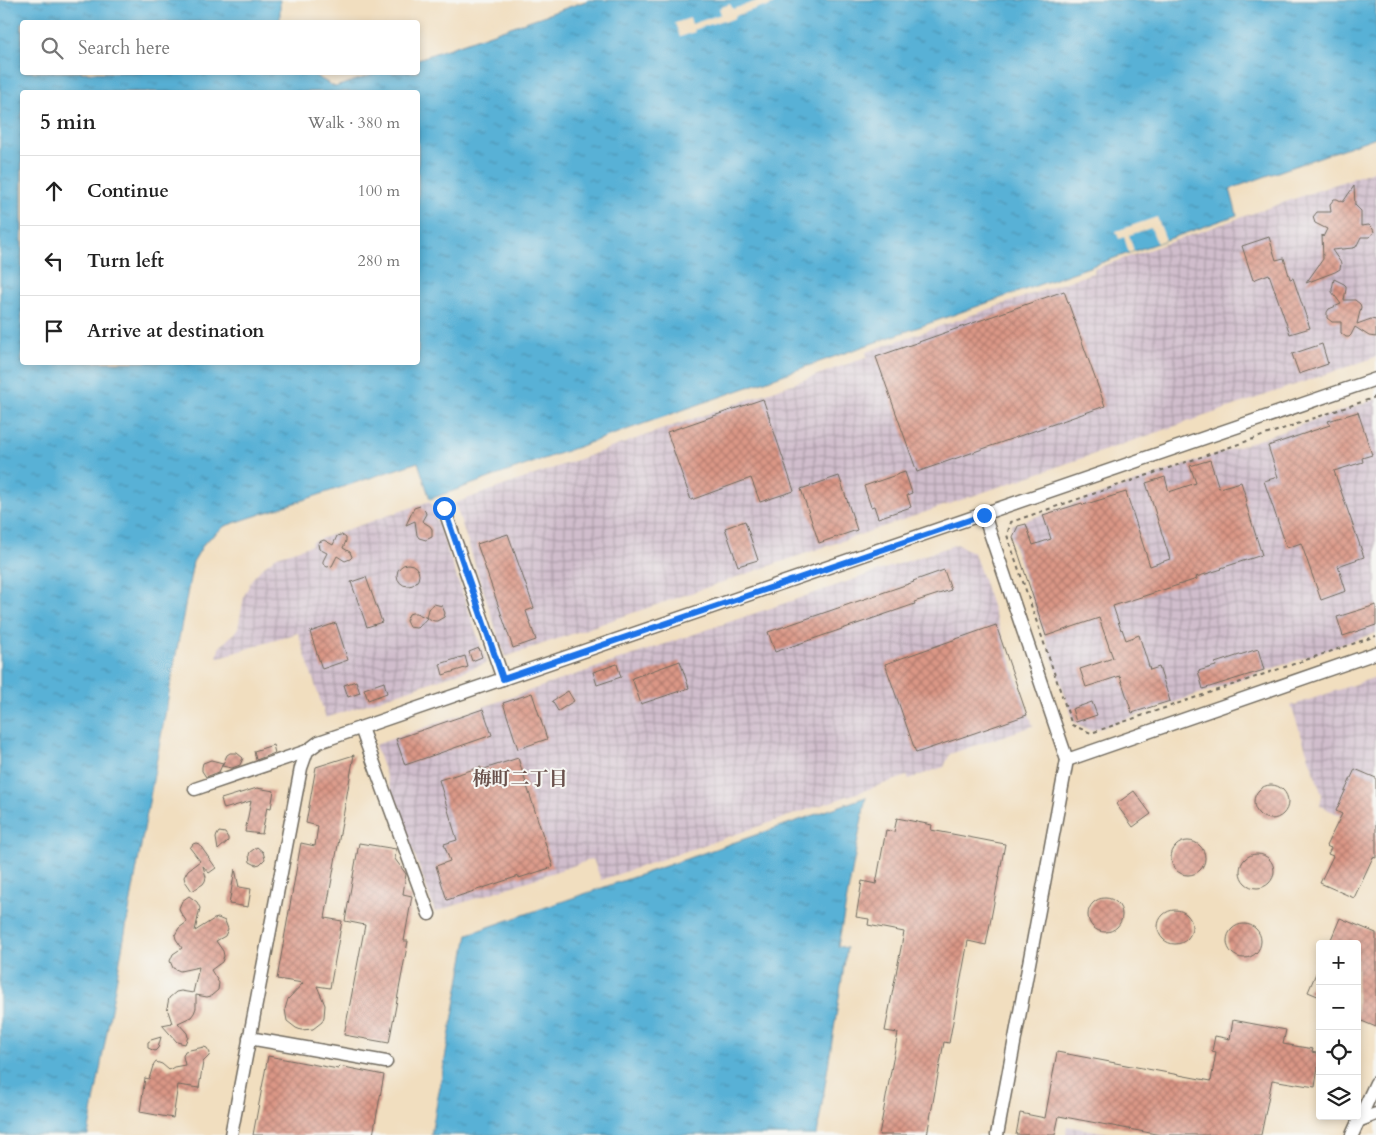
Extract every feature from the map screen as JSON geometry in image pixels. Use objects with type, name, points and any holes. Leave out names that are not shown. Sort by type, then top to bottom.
[{"type":"street","points":[[195,789],[307,751],[319,742],[1376,379]]},
{"type":"street","points":[[444,508],[503,679]]},
{"type":"street","points":[[984,515],[1067,760],[997,1135]]},
{"type":"street","points":[[1067,760],[1376,653]]},
{"type":"street","points":[[361,728],[429,914]]},
{"type":"street","points":[[231,1135],[300,768],[307,751]]},
{"type":"street","points":[[250,1038],[386,1062]]},
{"type":"street","points":[[1352,1135],[1376,1083]]},
{"type":"street","points":[[1358,1122],[1376,1114]]},
{"type":"path","points":[[1376,396],[1011,522],[1007,535],[1072,725],[1091,733],[1376,636]]},
{"type":"shaded area","points":[[1376,170],[1376,357],[505,657],[455,503],[867,357],[866,352],[1095,272],[1094,269]]},
{"type":"shaded area","points":[[1376,399],[1376,633],[1091,731],[1074,722],[1010,534],[1012,525]]},
{"type":"shaded area","points":[[430,501],[487,663],[326,718],[298,633],[217,658],[219,648],[238,629],[244,596],[252,579],[277,556],[312,545],[311,542]]},
{"type":"shaded area","points":[[957,544],[974,553],[1033,726],[950,754],[944,767],[909,779],[907,776],[601,880],[593,859],[435,912],[375,745]]},
{"type":"shaded area","points":[[1376,677],[1376,831],[1320,806],[1322,795],[1291,706]]},
{"type":"shaded area","points":[[1067,1126],[1119,1135],[1066,1135]]},
{"type":"water","points":[[0,0],[280,0],[280,20],[20,20],[20,75],[314,75],[335,87],[372,75],[420,75],[420,58],[589,0],[1376,0],[1376,137],[1230,189],[1237,215],[430,499],[418,462],[225,526],[205,542],[193,562],[88,1135],[0,1135]]},
{"type":"water","points":[[866,797],[838,946],[847,948],[817,1135],[431,1135],[468,934]]},
{"type":"pier","points":[[760,0],[782,0],[765,8],[764,6],[735,16],[735,18],[724,22],[723,20],[694,30],[695,32],[680,37],[675,23],[690,18],[692,24],[721,14],[719,8],[730,4],[733,9]]},
{"type":"pier","points":[[1157,217],[1166,240],[1157,243],[1151,228],[1129,235],[1134,251],[1129,253],[1124,237],[1119,239],[1116,231]]},
{"type":"building","points":[[1354,186],[1355,205],[1361,211],[1361,226],[1369,225],[1374,232],[1370,237],[1361,237],[1356,247],[1332,250],[1341,263],[1340,269],[1306,283],[1323,259],[1322,235],[1323,237],[1327,229],[1315,223],[1313,217],[1317,212],[1331,212],[1330,204],[1334,199],[1343,202]]},
{"type":"building","points":[[1269,237],[1276,260],[1284,258],[1290,279],[1293,278],[1310,328],[1290,334],[1269,274],[1253,280],[1242,246]]},
{"type":"building","points":[[1334,279],[1346,286],[1344,300],[1355,300],[1360,304],[1357,324],[1371,319],[1376,320],[1376,337],[1369,336],[1355,327],[1351,335],[1346,337],[1341,333],[1341,322],[1332,322],[1327,318],[1329,309],[1341,304],[1332,292]]},
{"type":"building","points":[[1064,291],[1105,406],[917,472],[876,357]]},
{"type":"building","points":[[1322,344],[1328,364],[1299,374],[1292,354]]},
{"type":"building","points":[[763,399],[794,491],[760,502],[751,478],[691,500],[667,432]]},
{"type":"building","points":[[1358,412],[1372,455],[1362,458],[1363,462],[1334,471],[1364,557],[1338,566],[1346,591],[1321,600],[1301,543],[1287,548],[1264,481],[1278,477],[1268,446],[1330,425],[1328,421]]},
{"type":"building","points":[[1210,460],[1219,488],[1241,482],[1262,555],[1196,577],[1197,579],[1113,606],[1126,640],[1139,635],[1150,670],[1159,667],[1170,701],[1132,713],[1120,676],[1086,687],[1080,669],[1113,658],[1099,618],[1046,636],[1013,537],[1018,526],[1026,524],[1033,545],[1051,539],[1043,515],[1126,492],[1150,566],[1170,559],[1146,483],[1165,477],[1169,492],[1196,483],[1190,466]]},
{"type":"building","points":[[905,472],[912,493],[907,495],[911,507],[878,518],[874,506],[871,507],[864,486]]},
{"type":"building","points":[[839,476],[857,530],[819,543],[801,489]]},
{"type":"building","points":[[420,506],[426,514],[422,521],[432,529],[432,537],[426,540],[419,538],[417,535],[415,521],[406,525],[414,508]]},
{"type":"building","points":[[745,521],[758,560],[738,566],[725,528]]},
{"type":"building","points":[[508,534],[534,608],[526,611],[536,640],[513,648],[477,544]]},
{"type":"building","points":[[340,535],[346,538],[343,548],[350,552],[352,557],[345,561],[337,556],[332,566],[327,567],[323,564],[323,561],[327,553],[319,549],[318,544],[324,540],[333,545],[337,536]]},
{"type":"building","points":[[408,564],[416,567],[419,575],[416,583],[408,586],[400,583],[397,575],[400,567]]},
{"type":"building","points":[[944,570],[951,590],[775,652],[768,632]]},
{"type":"building","points":[[366,577],[382,622],[367,627],[351,582]]},
{"type":"building","points":[[434,604],[442,606],[445,613],[444,617],[437,621],[426,617],[428,609]]},
{"type":"building","points":[[1376,605],[1376,625],[1343,636],[1337,617]]},
{"type":"building","points":[[412,613],[427,618],[419,627],[409,627],[406,621],[409,614]]},
{"type":"building","points":[[336,623],[348,660],[322,669],[310,632]]},
{"type":"building","points":[[996,625],[1027,715],[916,753],[885,664]]},
{"type":"building","points":[[479,648],[482,657],[472,661],[469,652]]},
{"type":"building","points":[[1258,649],[1264,670],[1203,689],[1198,671],[1216,666],[1215,663]]},
{"type":"building","points":[[465,656],[468,667],[443,675],[440,664]]},
{"type":"building","points":[[680,661],[689,688],[641,704],[632,678]]},
{"type":"building","points":[[617,664],[621,677],[597,685],[593,672]]},
{"type":"building","points":[[356,681],[360,693],[348,697],[344,685]]},
{"type":"building","points":[[384,682],[387,693],[368,700],[364,689]]},
{"type":"building","points":[[568,691],[574,701],[558,711],[552,701]]},
{"type":"building","points":[[532,693],[547,739],[518,749],[503,703]]},
{"type":"building","points":[[1092,702],[1097,715],[1076,722],[1072,709]]},
{"type":"building","points":[[483,709],[492,735],[405,765],[396,739]]},
{"type":"building","points":[[273,745],[275,753],[256,760],[254,751]]},
{"type":"building","points":[[237,753],[243,758],[240,765],[232,768],[222,766],[227,755]]},
{"type":"building","points":[[354,755],[325,918],[342,921],[330,988],[317,986],[325,1005],[322,1022],[313,1029],[301,1030],[287,1021],[285,1009],[288,999],[303,983],[277,979],[301,843],[315,846],[318,826],[306,823],[316,767]]},
{"type":"building","points":[[518,758],[553,867],[519,878],[519,876],[447,900],[436,866],[450,861],[444,844],[457,840],[439,780],[481,767],[481,770]]},
{"type":"building","points":[[211,760],[223,763],[219,772],[206,777],[202,771],[203,763]]},
{"type":"building","points":[[1355,769],[1376,778],[1376,858],[1373,857],[1354,898],[1320,883],[1333,856],[1328,854],[1331,848],[1326,846],[1342,814],[1336,811]]},
{"type":"building","points":[[1271,785],[1278,786],[1283,790],[1287,795],[1287,809],[1283,814],[1278,818],[1271,819],[1264,818],[1259,814],[1255,809],[1254,802],[1255,795],[1259,790],[1264,786]]},
{"type":"building","points":[[257,788],[274,791],[271,808],[267,807],[262,834],[245,832],[251,801],[224,809],[221,799]]},
{"type":"building","points":[[1134,791],[1151,814],[1133,827],[1116,804]]},
{"type":"building","points":[[897,818],[932,825],[931,830],[1005,844],[986,945],[968,941],[949,1043],[944,1042],[927,1135],[879,1135],[898,1033],[885,1031],[904,932],[868,925],[869,919],[856,917],[862,881],[876,884],[886,830],[894,832]]},
{"type":"building","points":[[219,832],[225,833],[228,841],[218,850],[216,838]]},
{"type":"building","points":[[1188,841],[1195,842],[1200,846],[1204,851],[1204,865],[1200,870],[1195,874],[1188,875],[1181,874],[1176,870],[1172,865],[1171,858],[1172,851],[1176,846],[1181,842]]},
{"type":"building","points":[[196,843],[199,844],[216,868],[209,873],[203,866],[206,877],[205,881],[192,891],[184,877],[188,870],[200,861],[190,848]]},
{"type":"building","points":[[359,843],[396,849],[395,859],[406,874],[403,894],[412,896],[404,941],[408,941],[389,1043],[344,1035],[365,925],[345,921]]},
{"type":"building","points":[[257,847],[263,852],[265,859],[256,865],[250,862],[249,855]]},
{"type":"building","points":[[1257,854],[1264,855],[1269,859],[1273,864],[1273,878],[1269,883],[1264,887],[1257,888],[1250,887],[1245,883],[1241,878],[1240,871],[1241,864],[1245,859],[1250,855]]},
{"type":"building","points":[[235,869],[239,887],[251,889],[248,907],[229,904]]},
{"type":"building","points":[[189,896],[197,902],[200,908],[195,931],[218,918],[225,921],[228,929],[225,936],[216,941],[223,951],[222,962],[211,970],[219,983],[218,990],[207,997],[196,995],[194,1013],[191,1017],[178,1023],[187,1033],[188,1037],[185,1044],[177,1042],[162,1025],[172,1023],[167,1008],[169,998],[176,992],[193,993],[199,967],[180,971],[173,968],[170,961],[173,954],[182,948],[175,935],[179,928],[187,922],[179,908],[182,901]]},
{"type":"building","points":[[1105,898],[1112,899],[1117,903],[1121,908],[1121,922],[1117,927],[1112,931],[1105,932],[1098,931],[1093,927],[1089,922],[1088,915],[1089,908],[1093,903],[1098,899]]},
{"type":"building","points":[[1175,910],[1182,911],[1187,915],[1191,920],[1191,934],[1187,939],[1182,943],[1175,944],[1168,943],[1163,939],[1159,934],[1158,927],[1159,920],[1163,915],[1168,911]]},
{"type":"building","points":[[1340,918],[1376,933],[1376,1027],[1361,1021],[1361,940],[1331,940]]},
{"type":"building","points":[[1244,924],[1251,925],[1256,929],[1260,934],[1260,948],[1256,953],[1251,957],[1244,958],[1237,957],[1232,953],[1228,948],[1227,941],[1228,934],[1232,929],[1237,925]]},
{"type":"building","points":[[1316,973],[1316,995],[1308,992]]},
{"type":"building","points":[[1233,1020],[1286,1030],[1283,1044],[1313,1049],[1312,1052],[1316,1053],[1315,1087],[1272,1080],[1261,1135],[1161,1135],[1059,1116],[1055,1135],[1016,1135],[1020,1113],[1045,1118],[1057,1052],[1211,1081],[1216,1052],[1212,1051],[1215,1036],[1230,1039]]},
{"type":"building","points":[[161,1037],[158,1048],[155,1051],[148,1048],[148,1042]]},
{"type":"building","points":[[204,1047],[210,1053],[203,1062],[199,1088],[178,1085],[173,1118],[140,1112],[145,1078],[149,1079],[156,1062],[169,1070],[185,1065],[183,1056],[185,1051]]},
{"type":"building","points":[[268,1056],[338,1069],[339,1066],[384,1075],[373,1135],[253,1135]]},
{"type":"district","name":"梅町二丁目","points":[[520,778]]},
{"type":"route","points":[[444,508],[503,679],[984,515]]}]
